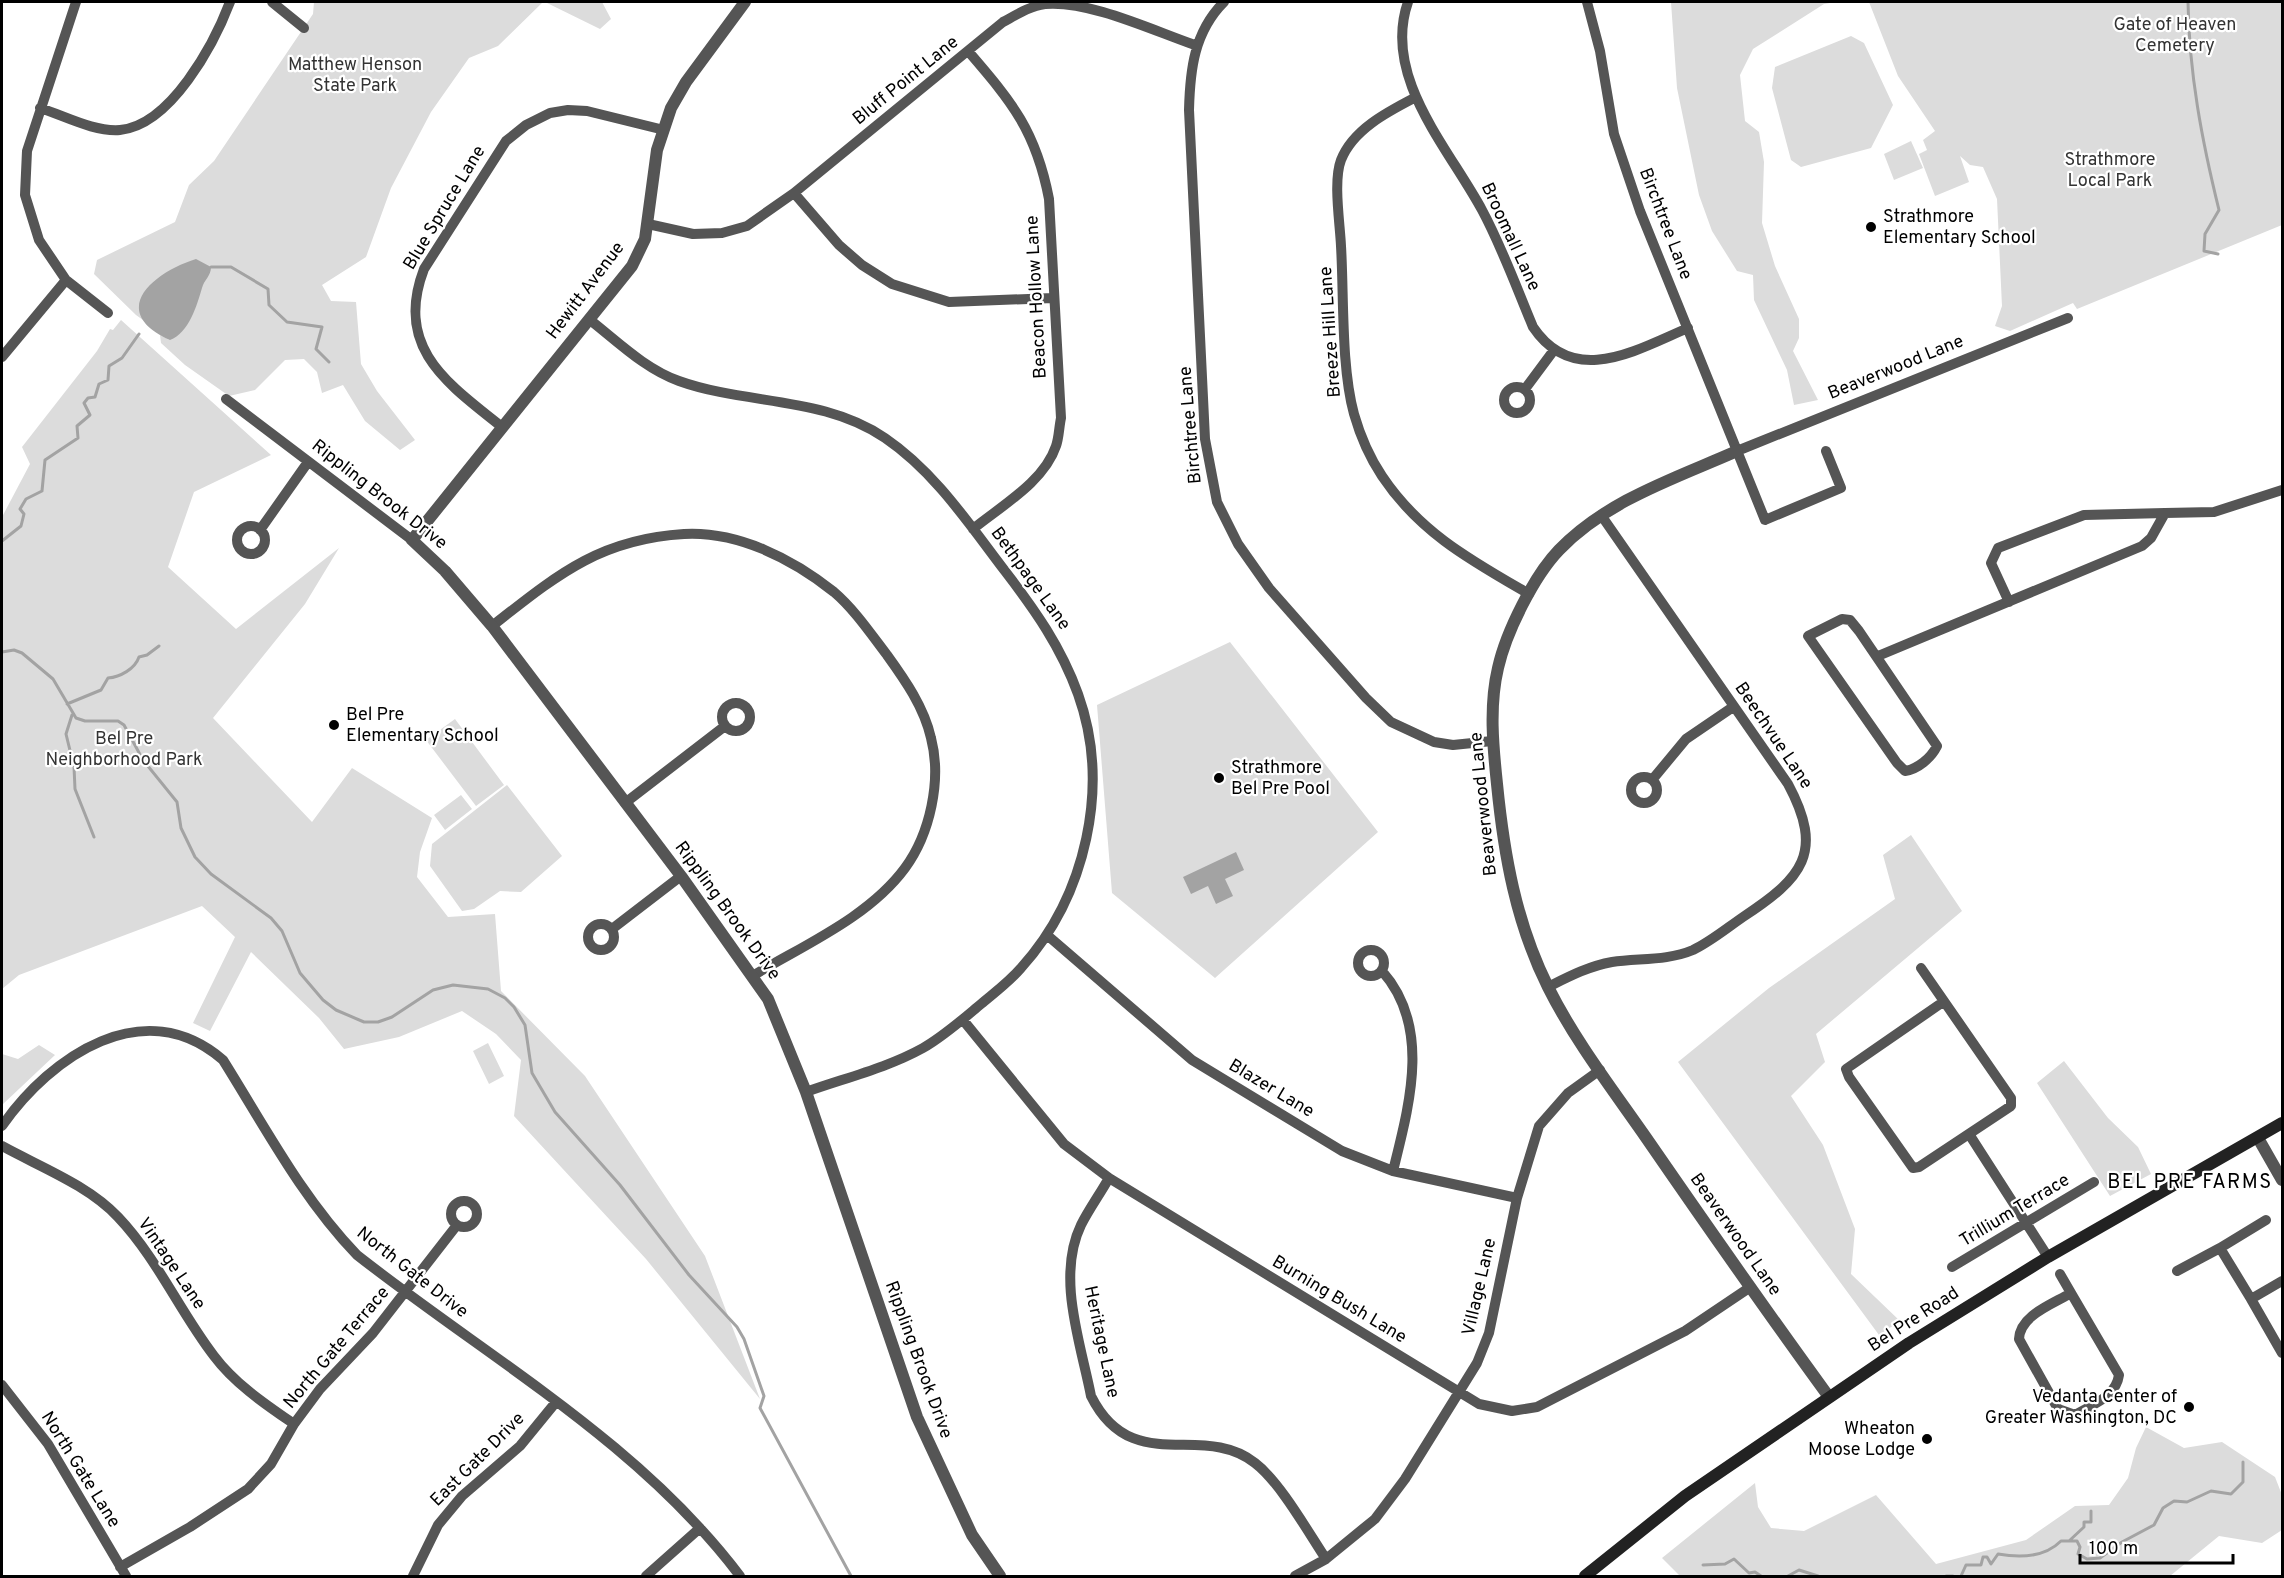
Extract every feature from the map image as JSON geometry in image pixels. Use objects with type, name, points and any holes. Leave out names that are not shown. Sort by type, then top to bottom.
[{"type":"main road","name":"Bel Pre Road","points":[[1585,1576],[1685,1496],[1916,1339],[2048,1257],[2283,1123]]},
{"type":"street","points":[[76,2],[27,151],[25,195],[39,240],[66,280],[108,313]]},
{"type":"street","points":[[40,108],[99,128],[120,130],[160,113],[180,89],[218,32],[230,2]]},
{"type":"street","points":[[272,2],[304,28]]},
{"type":"street","name":"Hewitt Avenue","points":[[412,540],[632,266],[645,239],[657,150],[671,108],[686,82],[745,2]]},
{"type":"street","name":"Birchtree Lane","points":[[1224,2],[1195,45],[1190,79],[1189,110],[1206,439],[1217,502],[1238,544],[1269,588],[1366,699],[1391,722],[1434,742],[1453,745],[1492,741]]},
{"type":"street","name":"Broomall Lane","points":[[1408,2],[1403,18],[1402,54],[1416,97],[1483,212],[1533,327],[1543,342],[1554,350],[1578,360],[1603,361],[1630,353],[1688,328]]},
{"type":"street","name":"Birchtree Lane","points":[[1587,2],[1600,51],[1614,134],[1640,211],[1737,451]]},
{"type":"street","name":"Bluff Point Lane","points":[[648,224],[693,234],[722,233],[747,226],[794,194],[1003,22],[1022,11],[1046,4],[1096,10],[1195,45]]},
{"type":"street","name":"Beacon Hollow Lane","points":[[968,51],[1005,94],[1035,144],[1049,199],[1060,418],[1056,446],[1048,463],[1035,478],[973,529]]},
{"type":"street","name":"Breeze Hill Lane","points":[[1416,97],[1384,114],[1354,139],[1340,161],[1338,192],[1345,321],[1354,413],[1380,474],[1395,495],[1427,529],[1441,541],[1529,594]]},
{"type":"street","name":"Blue Spruce Lane","points":[[502,427],[446,382],[424,352],[414,318],[417,288],[424,269],[506,141],[526,125],[550,113],[568,110],[587,111],[664,130]]},
{"type":"street","points":[[794,194],[839,245],[862,265],[892,284],[949,302],[1053,298]]},
{"type":"street","points":[[2,357],[66,280]]},
{"type":"street","name":"Beaverwood Lane","points":[[1829,1397],[1749,1288],[1600,1070],[1548,987],[1518,916],[1503,848],[1492,741],[1498,668],[1511,626],[1529,594],[1558,551],[1601,515],[1637,494],[1737,451],[2068,318]]},
{"type":"street","name":"Bethpage Lane","points":[[590,320],[646,364],[676,380],[712,391],[781,402],[835,414],[884,437],[924,468],[1041,619],[1059,647],[1079,696],[1090,738],[1093,790],[1086,844],[1070,892],[1047,935],[1020,970],[963,1020],[926,1046],[896,1061],[806,1092]]},
{"type":"street","points":[[1526,389],[1554,350]]},
{"type":"street","name":"Rippling Brook Drive","points":[[226,399],[412,540],[446,571],[492,626],[754,975],[768,999],[806,1092],[917,1417],[972,1535],[1000,1576]]},
{"type":"street","points":[[1737,451],[1765,520],[1841,488],[1826,451]]},
{"type":"street","points":[[260,530],[308,462]]},
{"type":"street","points":[[2009,602],[1991,563],[1998,548],[2084,515],[2214,512],[2283,490]]},
{"type":"street","points":[[1878,656],[2142,546],[2151,538],[2164,513]]},
{"type":"street","name":"Beechvue Lane","points":[[1548,987],[1576,973],[1611,963],[1662,958],[1694,949],[1788,884],[1800,868],[1805,852],[1807,827],[1803,811],[1788,784],[1601,515]]},
{"type":"street","points":[[492,626],[556,576],[580,561],[612,547],[646,539],[686,534],[717,537],[778,555],[836,593],[895,666],[921,707],[932,745],[935,769],[932,801],[918,846],[905,868],[886,889],[852,916],[754,975]]},
{"type":"street","points":[[1842,619],[1850,620],[1878,656],[1937,746],[1933,754],[1913,770],[1905,771],[1897,763],[1808,636],[1842,619]]},
{"type":"street","points":[[1652,780],[1686,739],[1733,707]]},
{"type":"street","points":[[625,803],[725,726]]},
{"type":"street","points":[[612,929],[681,876]]},
{"type":"street","name":"Blazer Lane","points":[[1047,935],[1192,1060],[1342,1151],[1393,1171],[1517,1198]]},
{"type":"street","points":[[1921,968],[2011,1098],[2011,1106],[1919,1167],[1913,1168],[1849,1077],[1846,1069],[1943,1002]]},
{"type":"street","points":[[1382,970],[1391,980],[1404,1009],[1413,1062],[1411,1099],[1393,1171]]},
{"type":"street","name":"Burning Bush Lane","points":[[963,1020],[1064,1144],[1109,1178],[1479,1404],[1512,1411],[1538,1407],[1685,1331],[1749,1288]]},
{"type":"street","name":"North Gate Drive","points":[[2,1126],[21,1098],[49,1072],[91,1046],[146,1030],[165,1030],[190,1037],[207,1046],[223,1060],[312,1202],[331,1227],[357,1254],[405,1293],[556,1402],[636,1465],[700,1528],[740,1576]]},
{"type":"street","name":"Village Lane","points":[[1295,1576],[1326,1559],[1375,1518],[1405,1479],[1477,1363],[1489,1334],[1517,1198],[1539,1126],[1568,1093],[1600,1070]]},
{"type":"street","points":[[1969,1134],[2028,1222],[2048,1257]]},
{"type":"street","points":[[2258,1138],[2283,1180]]},
{"type":"street","name":"Vintage Lane","points":[[2,1146],[98,1199],[118,1218],[151,1259],[215,1359],[252,1395],[294,1424]]},
{"type":"street","name":"Heritage Lane","points":[[1109,1178],[1080,1226],[1071,1259],[1072,1296],[1091,1396],[1099,1411],[1109,1425],[1122,1434],[1148,1444],[1214,1448],[1232,1452],[1255,1462],[1270,1478],[1326,1559]]},
{"type":"street","name":"Trillium Terrace","points":[[1952,1267],[2094,1182]]},
{"type":"street","points":[[2177,1271],[2266,1220]]},
{"type":"street","name":"North Gate Terrace","points":[[123,1572],[248,1489],[271,1464],[294,1424],[320,1389],[373,1333],[457,1225]]},
{"type":"street","points":[[2220,1248],[2283,1353]]},
{"type":"street","points":[[2060,1274],[2119,1375],[2117,1387],[2111,1394],[2075,1415],[2058,1408],[2019,1339],[2024,1322],[2071,1293]]},
{"type":"street","points":[[2251,1299],[2283,1281]]},
{"type":"street","name":"North Gate Lane","points":[[2,1385],[48,1444],[123,1572]]},
{"type":"street","name":"East Gate Drive","points":[[413,1576],[438,1525],[462,1496],[520,1446],[556,1402]]},
{"type":"street","points":[[646,1576],[700,1528]]},
{"type":"green space","name":"Matthew Henson State Park","points":[[314,2],[543,2],[498,46],[469,58],[431,112],[391,188],[366,257],[322,285],[331,301],[356,302],[361,364],[377,391],[415,440],[400,450],[365,421],[343,385],[322,393],[317,372],[304,359],[285,360],[255,390],[229,396],[185,365],[161,343],[160,335],[170,340],[140,311],[143,320],[136,315],[94,274],[97,260],[175,222],[189,185],[214,161],[313,14]]},
{"type":"green space","points":[[545,2],[602,2],[611,19],[600,29]]},
{"type":"green space","points":[[1671,2],[1836,2],[1824,4],[1753,49],[1740,75],[1745,121],[1759,132],[1764,162],[1762,223],[1775,266],[1799,319],[1799,338],[1793,351],[1818,400],[1794,405],[1787,370],[1754,300],[1753,275],[1737,271],[1712,231],[1699,195],[1677,88]]},
{"type":"green space","name":"Strathmore Local Park","points":[[1869,2],[2282,2],[2282,225],[2077,309],[2073,303],[2010,331],[1995,326],[2002,306],[1997,199],[1983,167],[1970,165],[1960,156],[1969,182],[1935,196],[1919,154],[1927,150],[1923,140],[1935,131],[1898,76]]},
{"type":"green space","points":[[1851,36],[1864,43],[1893,105],[1871,148],[1801,167],[1791,160],[1772,88],[1775,67]]},
{"type":"green space","points":[[1911,141],[1923,168],[1894,180],[1884,154]]},
{"type":"green space","name":"Bel Pre Neighborhood Park","points":[[121,320],[271,455],[194,492],[168,567],[236,629],[339,548],[305,604],[213,718],[312,822],[352,768],[432,818],[420,852],[417,877],[448,917],[495,914],[501,991],[585,1076],[705,1256],[760,1399],[646,1259],[514,1116],[521,1060],[496,1034],[462,1011],[399,1037],[344,1049],[319,1018],[251,952],[210,1031],[193,1023],[235,937],[202,906],[19,975],[2,989],[2,517],[30,464],[22,447],[97,351],[110,329],[113,330]]},
{"type":"green space","name":"Strathmore Bel Pre Pool","points":[[1230,642],[1378,832],[1215,978],[1112,893],[1097,705]]},
{"type":"green space","points":[[455,719],[504,785],[476,806],[426,740]]},
{"type":"green space","points":[[507,785],[562,856],[521,892],[500,891],[474,909],[462,911],[430,866],[432,844]]},
{"type":"green space","points":[[461,795],[472,809],[445,830],[434,815]]},
{"type":"green space","points":[[1911,835],[1962,911],[1816,1034],[1825,1062],[1791,1096],[1823,1145],[1855,1229],[1851,1274],[1900,1321],[1879,1335],[1678,1062],[1769,988],[1895,899],[1883,855]]},
{"type":"green space","points":[[488,1043],[504,1076],[489,1084],[473,1051]]},
{"type":"green space","points":[[39,1045],[55,1055],[2,1105],[2,1054],[18,1059]]},
{"type":"green space","points":[[2064,1061],[2108,1118],[2138,1147],[2151,1174],[2110,1196],[2037,1083]]},
{"type":"green space","points":[[2146,1427],[2184,1448],[2222,1442],[2275,1477],[2282,1495],[2282,1530],[2262,1543],[2219,1536],[2170,1576],[1680,1576],[1662,1558],[1755,1483],[1758,1507],[1771,1528],[1804,1531],[1876,1495],[1936,1564],[2026,1540],[2075,1506],[2109,1505],[2128,1478],[2136,1448]]},
{"type":"shaded area","points":[[196,259],[211,267],[210,273],[187,325],[170,340],[151,329],[141,317],[139,305],[143,294],[152,283],[165,273]]},
{"type":"shaded area","points":[[1236,852],[1244,870],[1225,879],[1233,896],[1216,904],[1208,886],[1191,894],[1183,877]]},
{"type":"waterway","points":[[2188,2],[2191,55],[2198,107],[2219,210],[2205,234],[2204,251],[2218,254]]},
{"type":"waterway","points":[[211,267],[231,267],[268,289],[269,305],[287,322],[322,327],[316,349],[329,362]]},
{"type":"waterway","points":[[2,541],[21,526],[24,514],[20,509],[26,499],[42,491],[45,460],[78,438],[77,426],[90,415],[84,403],[88,398],[95,397],[99,384],[108,380],[109,366],[122,358],[139,334]]},
{"type":"waterway","points":[[67,704],[101,690],[108,678],[126,672],[139,657],[147,655],[159,646]]},
{"type":"waterway","points":[[2,652],[14,650],[22,653],[53,679],[76,718],[85,721],[118,721],[124,725],[143,760],[177,802],[181,828],[195,857],[211,874],[271,918],[282,931],[300,973],[323,1000],[336,1010],[364,1022],[378,1022],[392,1017],[433,990],[453,985],[488,989],[505,998],[514,1007],[525,1025],[532,1073],[555,1112],[620,1185],[689,1275],[737,1327],[744,1339],[764,1396],[760,1408],[851,1576]]},
{"type":"waterway","points":[[72,715],[66,734],[74,767],[75,789],[94,837]]},
{"type":"waterway","points":[[1961,1576],[1966,1565],[1981,1565],[1983,1557],[1987,1557],[1991,1564],[1998,1554],[2015,1556],[2039,1554],[2061,1541],[2077,1541],[2080,1547],[2078,1554],[2087,1559],[2100,1558],[2122,1542],[2154,1525],[2163,1508],[2174,1501],[2187,1502],[2211,1491],[2231,1494],[2243,1482],[2243,1462]]},
{"type":"waterway","points":[[2069,1541],[2084,1527],[2084,1522],[2091,1522],[2091,1511]]},
{"type":"waterway","points":[[1703,1565],[1725,1564],[1734,1559],[1749,1573],[1755,1572],[1761,1576]]},
{"type":"waterway","points":[[1788,1576],[1799,1570],[1818,1576]]},
{"type":"waterway","points":[[1946,1576],[1953,1576]]},
{"type":"place","name":"Strathmore Elementary School","points":[[1871,227]]},
{"type":"place","name":"Bel Pre Elementary School","points":[[334,725]]},
{"type":"place","name":"Strathmore Bel Pre Pool","points":[[1219,778]]},
{"type":"place","name":"Vedanta Center of Greater Washington, DC","points":[[2189,1407]]},
{"type":"place","name":"Wheaton Moose Lodge","points":[[1927,1439]]},
{"type":"district","name":"BEL PRE FARMS","points":[[2190,1183]]},
{"type":"park label","name":"Gate of Heaven Cemetery","points":[[2175,36]]}]
